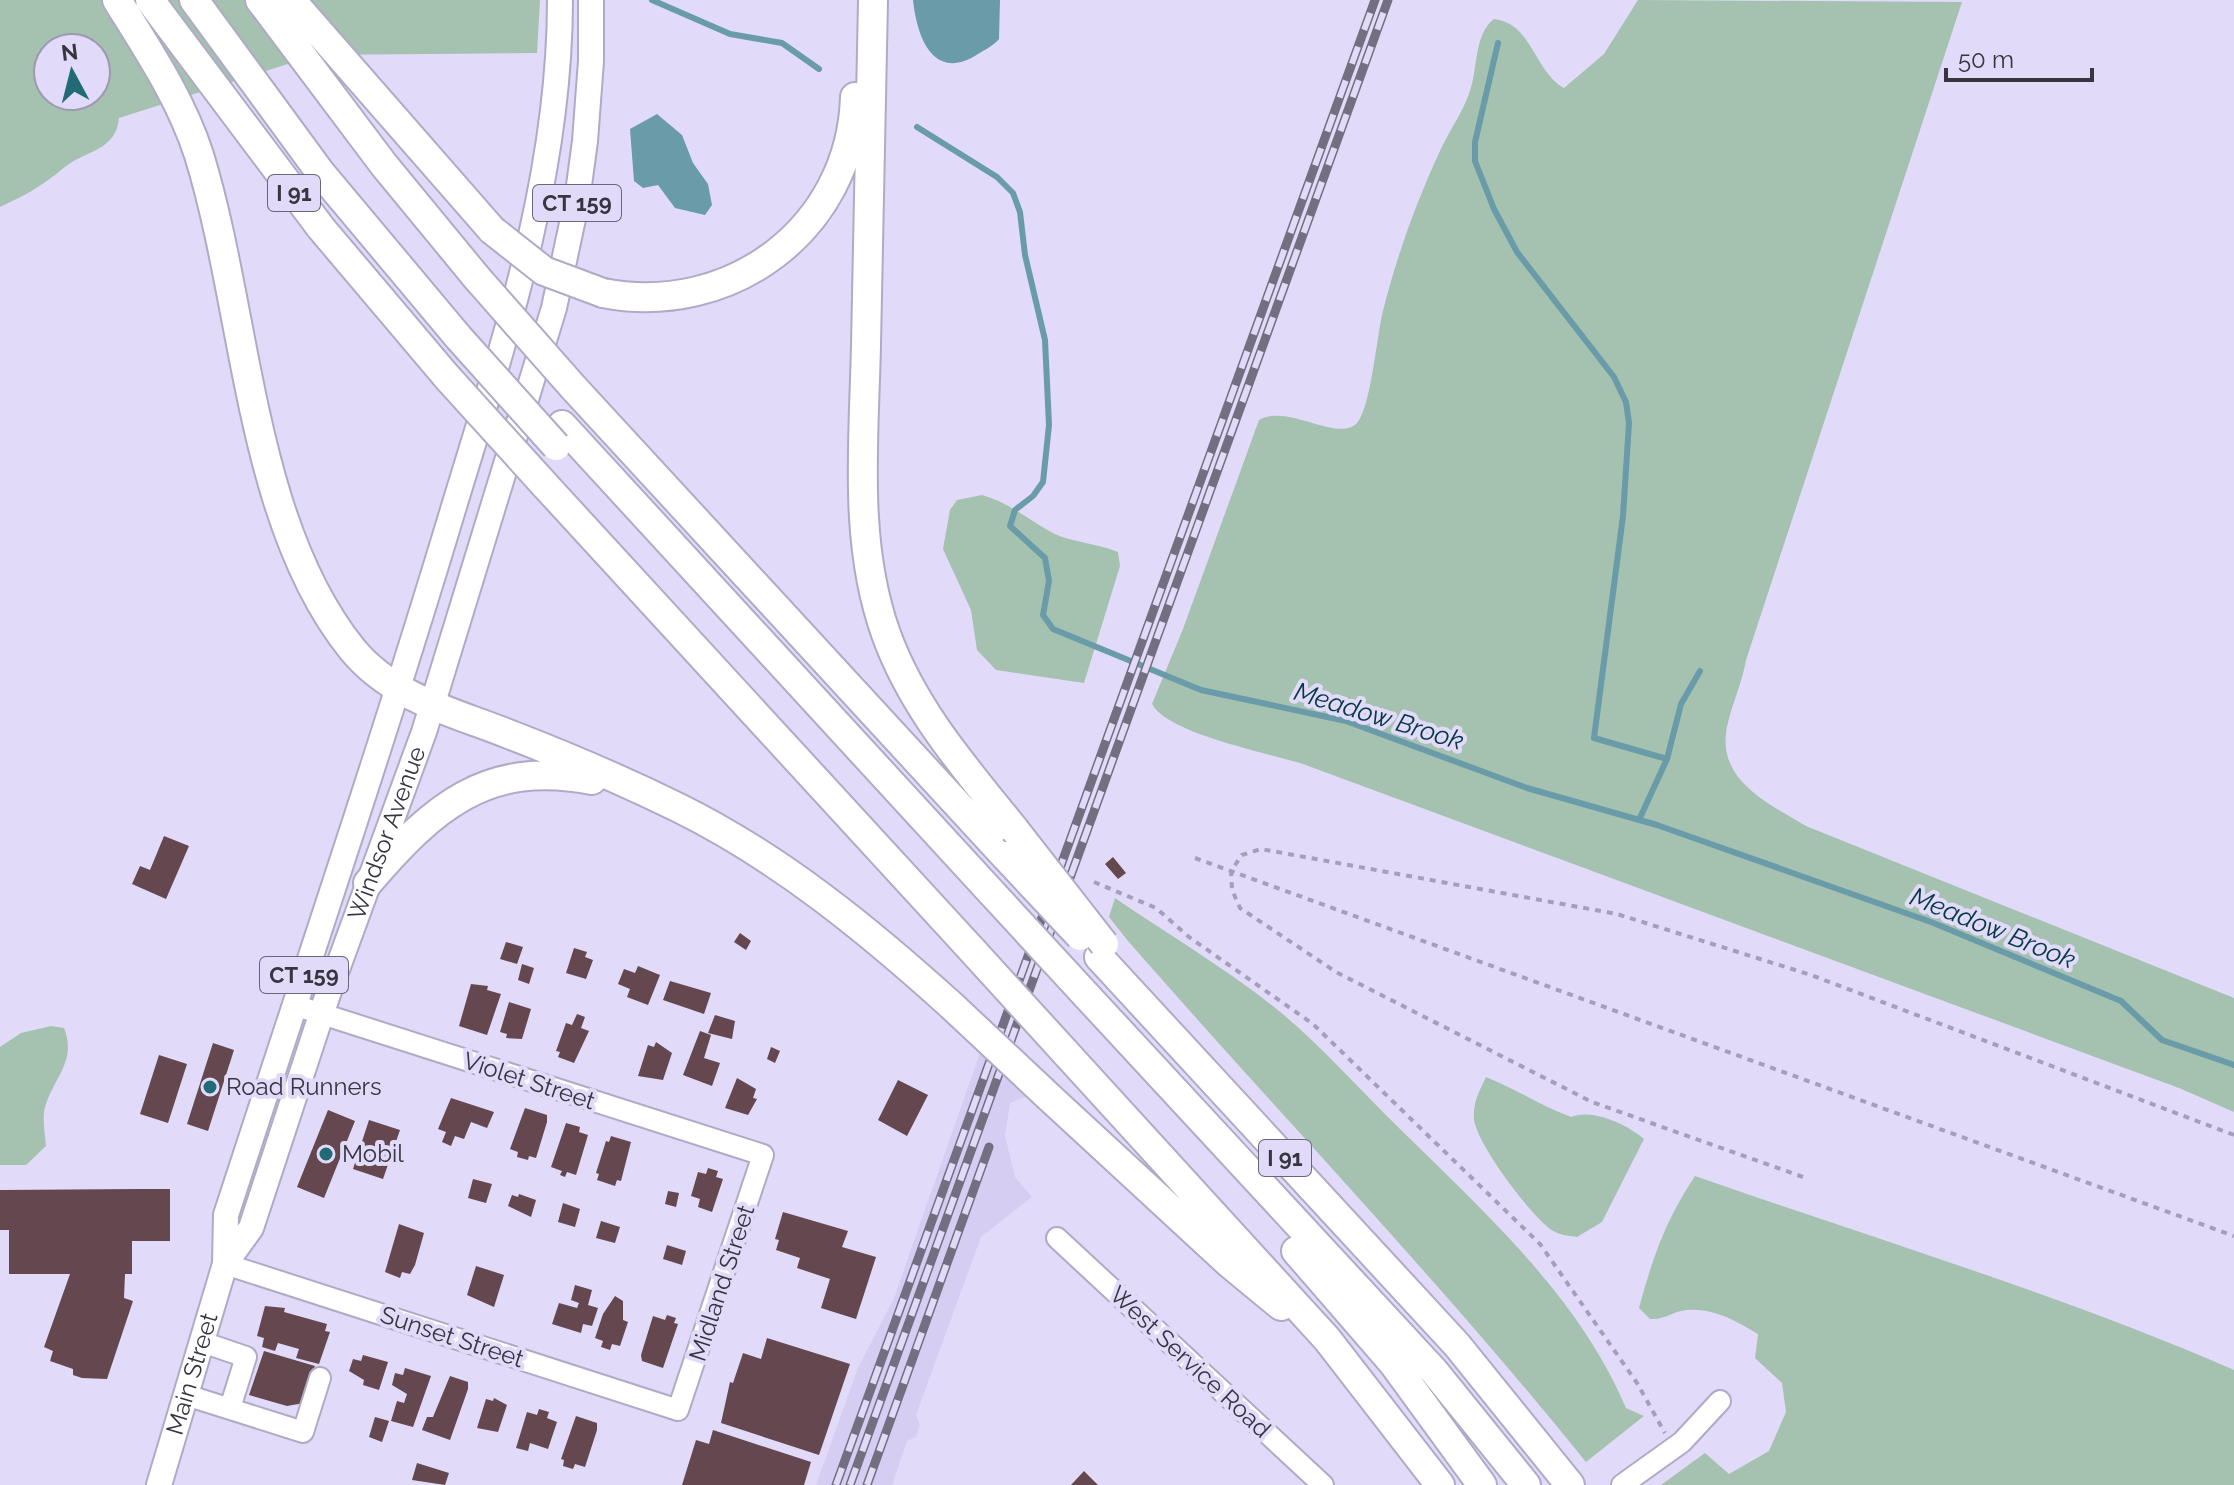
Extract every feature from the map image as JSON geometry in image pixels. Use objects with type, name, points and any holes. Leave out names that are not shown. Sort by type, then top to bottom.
[{"type":"highway","points":[[117,0],[168,84],[199,155],[272,470],[308,580],[355,652],[398,689],[651,795],[729,835],[808,886],[952,1006],[1249,1281],[1327,1339]]},
{"type":"highway","name":"I 91","points":[[150,0],[312,216],[447,377],[1327,1339],[1440,1485]]},
{"type":"highway","points":[[194,0],[320,172],[1082,1005],[1434,1371],[1526,1485]]},
{"type":"highway","points":[[217,0],[462,328]]},
{"type":"highway","name":"I 91","points":[[260,0],[384,165],[477,278],[573,387],[1010,843],[1102,951],[1137,998],[1449,1336],[1567,1481]]},
{"type":"highway","points":[[291,0],[492,230],[535,266],[565,282],[603,293],[652,298],[711,289],[767,263],[805,229],[833,187],[850,141],[855,111],[857,0]]},
{"type":"highway","points":[[873,0],[864,473],[870,571],[885,632],[915,698],[1010,843]]},
{"type":"highway","points":[[368,883],[437,812],[465,793],[495,782],[558,774],[651,795]]},
{"type":"highway","points":[[1082,1005],[1337,1296],[1419,1397],[1482,1485]]},
{"type":"main road","name":"Windsor Avenue","points":[[225,1264],[226,1215],[398,689],[515,303],[542,193],[557,93],[560,0]]},
{"type":"main road","name":"Windsor Avenue","points":[[225,1264],[251,1228],[321,1015],[433,705],[538,363],[565,260],[585,141],[591,61],[591,0]]},
{"type":"main road","points":[[338,873],[368,883]]},
{"type":"main road","points":[[275,1065],[302,1073]]},
{"type":"main road","name":"Main Street","points":[[159,1485],[225,1264]]},
{"type":"street","name":"Violet Street","points":[[294,1005],[763,1155]]},
{"type":"street","name":"Midland Street","points":[[678,1410],[763,1155]]},
{"type":"street","name":"West Service Road","points":[[1057,1238],[1323,1485]]},
{"type":"street","name":"Sunset Street","points":[[225,1264],[678,1410]]},
{"type":"street","points":[[202,1342],[246,1357],[230,1408]]},
{"type":"street","points":[[186,1395],[303,1432],[320,1378]]},
{"type":"street","points":[[1622,1485],[1673,1449],[1720,1401]]},
{"type":"path","points":[[1803,1177],[1592,1102],[1336,972],[1240,908],[1232,890],[1231,871],[1242,855],[1261,849],[1617,914],[1811,975],[2234,1135]]},
{"type":"path","points":[[1195,858],[2234,1236]]},
{"type":"path","points":[[1094,882],[1156,908],[1189,937],[1313,1024],[1529,1233],[1637,1383],[1673,1449]]},
{"type":"shaded area","points":[[0,0],[540,0],[537,53],[316,55],[119,118],[117,129],[106,144],[73,161],[34,189],[0,207]]},
{"type":"shaded area","points":[[913,0],[1000,0],[999,39],[962,62],[949,63],[939,59],[923,41]]},
{"type":"shaded area","points":[[1638,0],[1962,2],[1746,660],[1727,727],[1729,762],[1737,776],[1761,799],[1806,826],[2234,998],[2234,1112],[2179,1088],[1303,764],[1198,733],[1162,715],[1152,704],[1183,629],[1259,420],[1284,416],[1337,429],[1357,423],[1362,415],[1383,311],[1401,250],[1431,170],[1467,99],[1480,42],[1488,25],[1494,19],[1507,22],[1517,29],[1546,71],[1564,88],[1604,54]]},
{"type":"shaded area","points":[[657,114],[682,135],[693,163],[708,184],[712,205],[705,215],[675,208],[658,185],[643,188],[634,181],[630,129]]},
{"type":"shaded area","points":[[982,495],[1010,507],[1060,536],[1118,552],[1120,566],[1084,683],[996,670],[977,650],[971,610],[943,549],[950,510],[957,500]]},
{"type":"shaded area","points":[[1115,898],[1245,985],[1285,1016],[1328,1056],[1526,1257],[1582,1328],[1626,1408],[1644,1416],[1586,1462],[1417,1264],[1128,941],[1109,917]]},
{"type":"shaded area","points":[[51,1026],[64,1028],[68,1050],[63,1069],[45,1107],[46,1146],[26,1165],[0,1165],[0,1047],[21,1033]]},
{"type":"shaded area","points":[[980,1053],[1027,1096],[1010,1103],[1005,1136],[1015,1177],[1032,1197],[981,1237],[916,1415],[920,1425],[916,1437],[907,1441],[892,1485],[816,1485],[858,1368],[894,1298]]},
{"type":"shaded area","points":[[1486,1077],[1571,1117],[1589,1115],[1609,1119],[1644,1139],[1602,1222],[1577,1237],[1559,1233],[1544,1223],[1519,1196],[1494,1162],[1477,1130],[1474,1107]]},
{"type":"shaded area","points":[[1695,1176],[2101,1316],[2234,1370],[2234,1485],[1661,1485],[1705,1453],[1729,1474],[1769,1451],[1786,1412],[1782,1383],[1755,1358],[1758,1334],[1716,1313],[1687,1310],[1650,1319],[1639,1308],[1661,1240]]},
{"type":"building","points":[[164,836],[189,846],[166,899],[132,884],[140,866],[150,870]]},
{"type":"building","points":[[1113,857],[1126,873],[1118,879],[1105,864]]},
{"type":"building","points":[[740,933],[751,941],[746,950],[734,942]]},
{"type":"building","points":[[506,942],[523,947],[517,964],[500,959]]},
{"type":"building","points":[[574,948],[587,952],[585,957],[593,960],[586,979],[566,973]]},
{"type":"building","points":[[522,964],[534,968],[529,984],[518,980]]},
{"type":"building","points":[[638,966],[660,975],[648,1005],[627,997],[630,989],[618,984],[624,969],[635,973]]},
{"type":"building","points":[[670,981],[711,993],[704,1014],[663,1000]]},
{"type":"building","points":[[471,984],[488,986],[487,990],[501,994],[487,1035],[459,1026]]},
{"type":"building","points":[[509,1002],[531,1009],[522,1039],[506,1038],[507,1034],[500,1032]]},
{"type":"building","points":[[577,1014],[585,1017],[581,1028],[589,1031],[574,1063],[558,1057],[560,1052],[556,1051],[566,1023],[572,1025]]},
{"type":"building","points":[[715,1015],[735,1021],[732,1039],[708,1033]]},
{"type":"building","points":[[700,1031],[711,1035],[704,1058],[720,1063],[712,1086],[683,1075]]},
{"type":"building","points":[[656,1042],[672,1053],[663,1080],[638,1076],[648,1045],[654,1047]]},
{"type":"building","name":"Road Runners","points":[[213,1043],[234,1050],[208,1131],[187,1124]]},
{"type":"building","points":[[771,1047],[780,1051],[775,1063],[767,1059]]},
{"type":"building","points":[[159,1055],[187,1064],[168,1123],[140,1114]]},
{"type":"building","points":[[737,1078],[756,1089],[753,1098],[757,1099],[748,1115],[725,1108]]},
{"type":"building","points":[[898,1080],[928,1095],[907,1136],[878,1120]]},
{"type":"building","points":[[451,1098],[494,1112],[487,1128],[471,1122],[464,1139],[455,1136],[451,1146],[442,1142],[446,1132],[438,1129]]},
{"type":"building","points":[[525,1108],[547,1115],[536,1158],[529,1156],[528,1160],[517,1157],[518,1152],[510,1149]]},
{"type":"building","name":"Mobil","points":[[328,1110],[355,1121],[324,1198],[297,1187]]},
{"type":"building","points":[[369,1120],[400,1130],[383,1179],[353,1169]]},
{"type":"building","points":[[566,1123],[580,1127],[579,1132],[588,1135],[576,1175],[567,1172],[565,1177],[560,1175],[562,1171],[551,1167]]},
{"type":"building","points":[[611,1136],[631,1142],[621,1181],[617,1180],[615,1186],[597,1180],[599,1174],[596,1173],[606,1141],[609,1142]]},
{"type":"building","points":[[708,1168],[718,1171],[716,1177],[723,1179],[712,1212],[698,1207],[700,1199],[691,1196],[698,1172],[706,1174]]},
{"type":"building","points":[[473,1179],[492,1184],[486,1203],[468,1198]]},
{"type":"building","points":[[170,1189],[170,1241],[132,1241],[132,1274],[125,1274],[124,1298],[133,1301],[107,1379],[73,1375],[73,1369],[50,1361],[53,1351],[44,1347],[70,1274],[9,1274],[9,1230],[0,1230],[0,1190]]},
{"type":"building","points":[[668,1191],[679,1193],[676,1207],[665,1204]]},
{"type":"building","points":[[519,1194],[536,1200],[531,1217],[508,1206],[512,1195],[518,1197]]},
{"type":"building","points":[[563,1203],[580,1209],[575,1227],[558,1222]]},
{"type":"building","points":[[783,1212],[848,1231],[842,1247],[876,1257],[856,1319],[821,1308],[830,1279],[797,1268],[800,1258],[776,1250],[779,1240],[775,1239]]},
{"type":"building","points":[[601,1221],[620,1227],[615,1243],[596,1238]]},
{"type":"building","points":[[399,1224],[424,1233],[415,1265],[410,1274],[402,1272],[400,1278],[385,1272]]},
{"type":"building","points":[[667,1245],[686,1251],[682,1265],[663,1259]]},
{"type":"building","points":[[476,1266],[504,1275],[494,1307],[467,1295]]},
{"type":"building","points":[[575,1285],[592,1290],[588,1305],[598,1308],[592,1326],[583,1324],[581,1333],[552,1324],[559,1303],[577,1308],[579,1303],[571,1300]]},
{"type":"building","points":[[615,1296],[623,1301],[623,1320],[628,1322],[620,1346],[612,1344],[610,1350],[601,1347],[603,1341],[595,1338],[603,1314]]},
{"type":"building","points":[[265,1306],[285,1308],[284,1312],[327,1324],[325,1331],[330,1332],[319,1364],[296,1358],[299,1349],[278,1343],[275,1351],[262,1347],[264,1338],[257,1336]]},
{"type":"building","points":[[667,1315],[676,1318],[674,1323],[678,1324],[663,1368],[642,1361],[641,1355],[653,1316],[665,1320]]},
{"type":"building","points":[[767,1338],[850,1364],[819,1455],[721,1423],[730,1382],[733,1383],[743,1353],[761,1359]]},
{"type":"building","points":[[264,1351],[315,1366],[304,1403],[287,1406],[249,1395]]},
{"type":"building","points":[[363,1355],[388,1362],[379,1390],[363,1385],[364,1380],[349,1371],[353,1359],[361,1361]]},
{"type":"building","points":[[405,1368],[431,1376],[413,1427],[391,1421],[397,1401],[404,1403],[407,1394],[392,1385],[395,1373],[403,1375]]},
{"type":"building","points":[[450,1376],[468,1382],[468,1389],[450,1440],[422,1430],[427,1417],[433,1417]]},
{"type":"building","points":[[494,1398],[507,1405],[498,1432],[477,1428],[486,1399],[493,1401]]},
{"type":"building","points":[[539,1409],[549,1412],[547,1418],[557,1422],[548,1449],[530,1443],[528,1451],[516,1448],[527,1412],[537,1415]]},
{"type":"building","points":[[576,1416],[597,1423],[597,1430],[585,1467],[575,1464],[573,1469],[563,1466],[564,1460],[561,1459]]},
{"type":"building","points":[[375,1417],[389,1421],[382,1442],[369,1437]]},
{"type":"building","points":[[713,1430],[811,1462],[804,1485],[682,1485],[696,1440],[709,1444]]},
{"type":"building","points":[[417,1463],[449,1473],[445,1485],[412,1480]]},
{"type":"building","points":[[1084,1471],[1098,1485],[1071,1485]]},
{"type":"waterway","name":"Meadow Brook","points":[[652,0],[730,34],[782,43],[819,69]]},
{"type":"waterway","points":[[1498,43],[1475,142],[1475,161],[1494,209],[1517,252],[1614,377],[1626,402],[1629,423],[1623,516],[1594,738],[1667,759],[1639,820]]},
{"type":"waterway","name":"Meadow Brook","points":[[917,127],[997,177],[1013,193],[1020,212],[1025,255],[1045,340],[1049,425],[1043,482],[1033,496],[1015,510],[1010,526],[1045,558],[1049,581],[1043,615],[1053,629],[1201,690],[1346,721],[1527,788],[1657,825],[1931,922],[2121,1001],[2162,1040],[2234,1065]]},
{"type":"waterway","points":[[1667,759],[1681,704],[1700,671]]},
{"type":"railway","points":[[836,1485],[1375,0]]},
{"type":"railway","points":[[850,1485],[1388,0]]},
{"type":"railway","points":[[867,1485],[989,1147]]},
{"type":"place","name":"Road Runners","points":[[210,1087]]},
{"type":"place","name":"Mobil","points":[[326,1154]]}]
